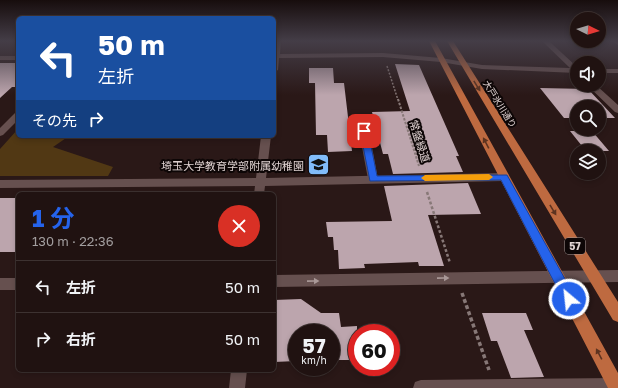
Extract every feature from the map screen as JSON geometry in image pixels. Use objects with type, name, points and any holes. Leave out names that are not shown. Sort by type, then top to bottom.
[{"type":"main road","name":"大戸氷川通り","points":[[461,59],[593,276]]},
{"type":"main road","points":[[442,60],[617,387]]},
{"type":"main road","name":"57","points":[[593,276],[618,315]]},
{"type":"street","points":[[429,59],[482,67],[570,71]]},
{"type":"street","points":[[606,70],[618,71]]},
{"type":"street","points":[[599,92],[618,110]]},
{"type":"street","points":[[0,133],[16,117]]},
{"type":"street","points":[[364,131],[374,179]]},
{"type":"street","points":[[259,192],[266,138]]},
{"type":"street","points":[[0,184],[260,182],[504,177]]},
{"type":"street","points":[[276,281],[458,283],[557,276],[618,276]]},
{"type":"street","points":[[0,284],[16,284]]},
{"type":"street","points":[[237,388],[239,372]]},
{"type":"street","points":[[421,388],[617,387]]},
{"type":"path","name":"常盤緑道","points":[[384,59],[458,283],[496,387]]},
{"type":"shaded area","points":[[16,131],[16,138],[66,138],[53,147],[113,167],[108,176],[0,176],[0,149]]},
{"type":"building","points":[[0,63],[16,63],[16,87],[12,87],[0,98]]},
{"type":"building","points":[[395,64],[419,65],[459,156],[456,156],[463,172],[393,174],[388,154],[383,154],[372,112],[410,111]]},
{"type":"building","points":[[309,68],[333,68],[334,83],[344,83],[352,151],[328,152],[327,135],[316,135],[315,83],[309,83]]},
{"type":"building","points":[[540,88],[570,89],[570,92],[591,92],[598,100],[570,100],[570,118],[564,118]]},
{"type":"building","points":[[606,108],[615,118],[606,118]]},
{"type":"building","points":[[574,136],[596,136],[603,144],[580,144]]},
{"type":"building","points":[[468,183],[481,214],[428,215],[444,266],[419,266],[418,262],[364,264],[365,268],[339,269],[338,250],[334,250],[333,237],[328,237],[326,222],[392,221],[384,186]]},
{"type":"building","points":[[0,198],[16,198],[16,252],[0,252]]},
{"type":"building","points":[[301,299],[321,313],[339,313],[341,327],[348,327],[348,360],[340,360],[340,324],[288,324],[288,361],[276,362],[276,300]]},
{"type":"building","points":[[482,313],[526,313],[533,330],[524,330],[544,377],[511,378],[497,341],[491,341]]},
{"type":"slow traffic","points":[[425,178],[489,177]]},
{"type":"place","name":"埼玉大学教育学部附属幼稚園","points":[[319,165]]},
{"type":"route","points":[[364,131],[374,179],[504,177],[569,299]]}]
